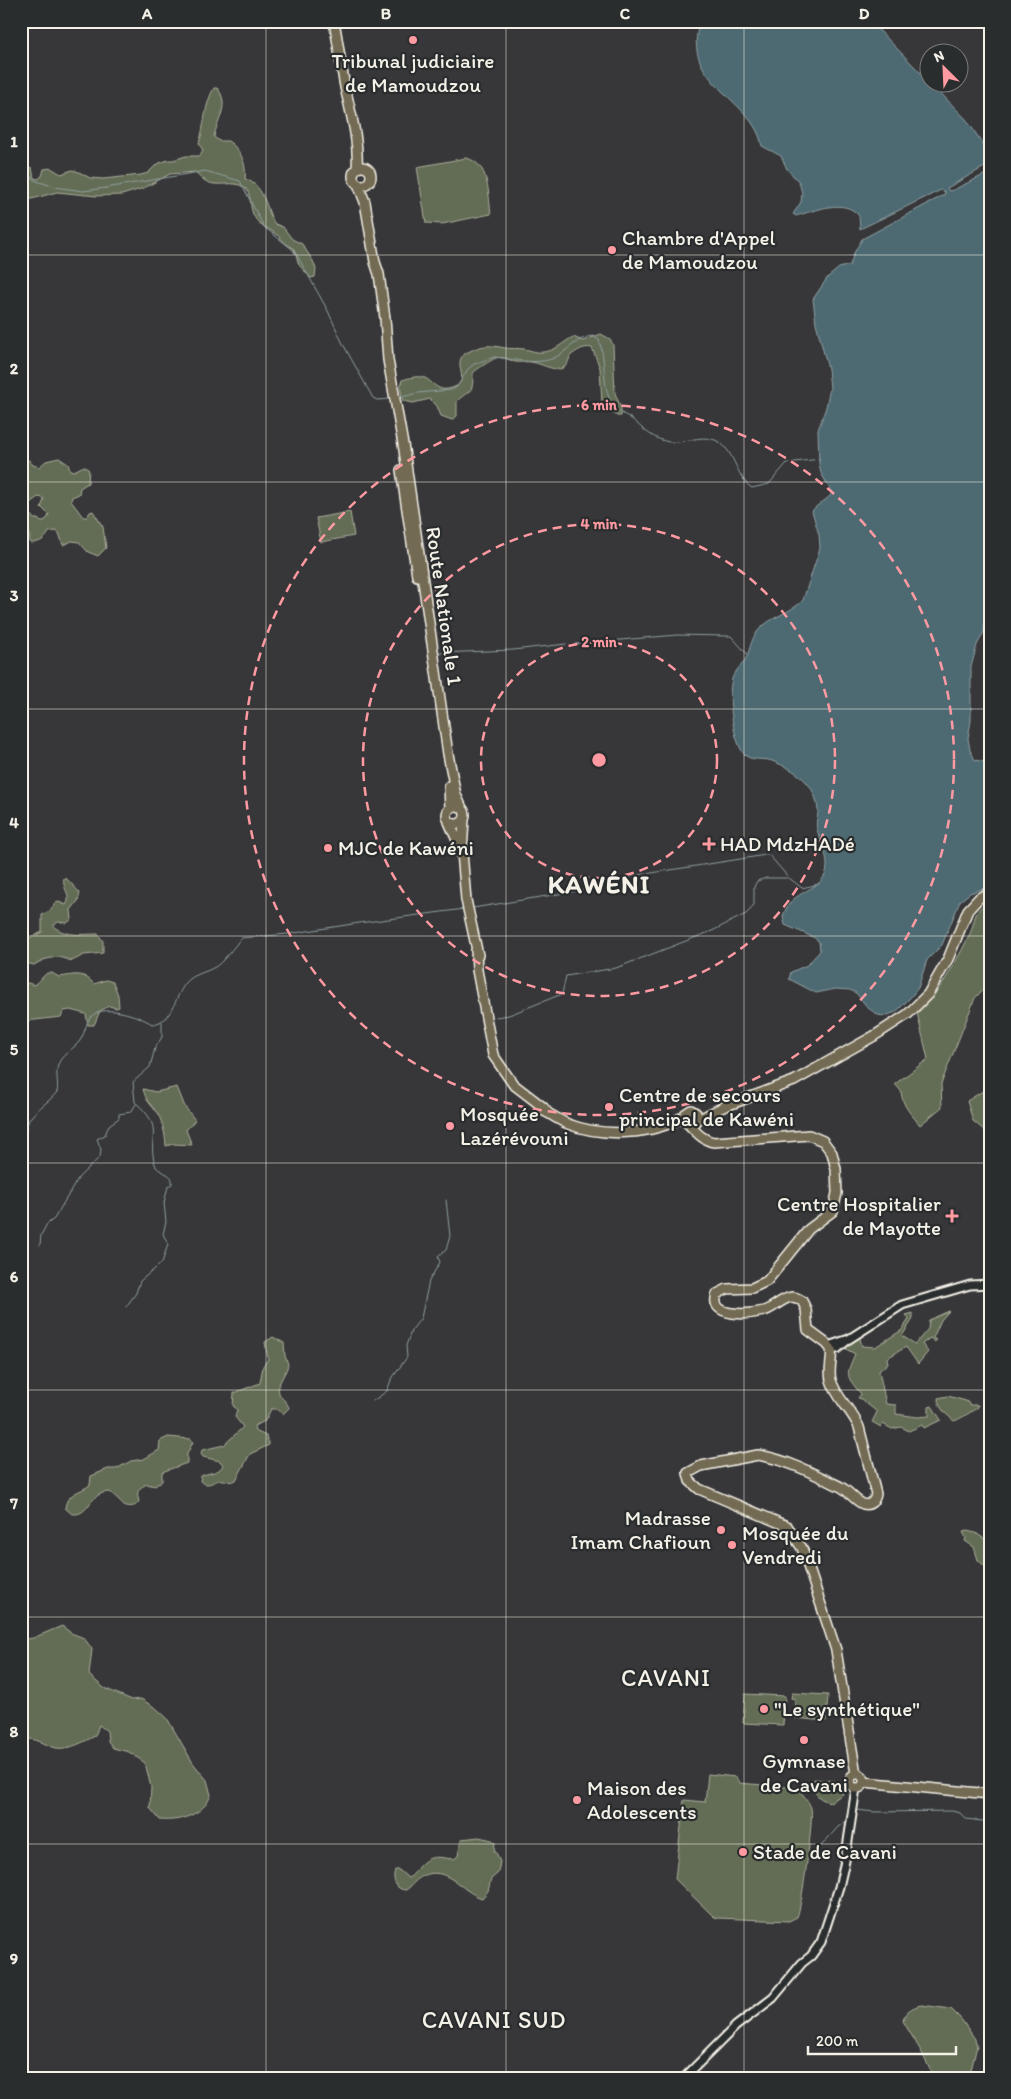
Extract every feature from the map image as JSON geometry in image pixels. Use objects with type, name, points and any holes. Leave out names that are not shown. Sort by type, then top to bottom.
[{"type":"main road","name":"Route Nationale 1","points":[[334,21],[349,101]]},
{"type":"main road","name":"Route Nationale 1","points":[[338,21],[361,168]]},
{"type":"main road","name":"Route Nationale 1","points":[[365,202],[372,174],[369,170],[361,168],[354,173],[353,178],[358,184],[365,202],[369,233],[381,291],[405,502],[431,657],[450,794],[450,809]]},
{"type":"main road","points":[[358,184],[363,186],[368,184]]},
{"type":"main road","name":"Route Nationale 1","points":[[395,406],[403,446],[448,754],[456,795],[462,808]]},
{"type":"main road","points":[[462,852],[447,814],[455,806],[462,808],[466,814],[462,852],[469,907],[481,970],[480,974],[490,1035],[500,1066],[507,1077],[518,1088],[548,1113],[568,1124],[582,1128],[608,1131],[626,1132],[692,1120],[794,1081],[874,1036],[908,1014],[928,994],[948,959],[968,910],[979,898],[990,892]]},
{"type":"main road","points":[[450,822],[457,824],[464,820]]},
{"type":"main road","points":[[692,1120],[698,1134],[704,1140],[714,1142],[792,1137],[803,1134],[818,1138],[829,1148],[836,1168],[837,1193],[833,1211],[809,1229],[767,1281],[752,1288],[723,1290],[716,1296],[716,1303],[721,1310],[739,1313],[763,1311],[777,1305],[784,1299],[796,1297],[805,1305],[808,1330],[834,1347],[829,1370],[832,1385],[856,1419],[859,1427],[876,1494],[874,1501],[865,1504],[859,1502],[849,1492],[814,1473],[758,1455],[701,1466],[688,1473],[693,1485],[704,1492],[787,1526],[802,1548],[836,1650],[856,1774],[850,1781],[852,1786],[861,1788],[864,1782],[862,1776],[856,1774]]},
{"type":"main road","points":[[864,1782],[990,1794]]},
{"type":"street","points":[[834,1347],[902,1305],[970,1286],[990,1284]]},
{"type":"street","points":[[684,2078],[736,2026],[773,1998],[802,1963],[811,1956],[826,1928],[839,1887],[845,1861],[856,1788]]},
{"type":"green space","points":[[214,88],[217,88],[221,94],[223,106],[214,137],[219,141],[228,141],[233,144],[240,153],[244,163],[245,179],[252,182],[261,192],[275,224],[283,227],[292,239],[302,244],[313,261],[316,269],[315,277],[311,278],[299,265],[294,249],[257,220],[252,211],[249,193],[245,188],[236,184],[212,184],[205,181],[195,172],[170,174],[144,188],[122,195],[96,196],[57,192],[32,199],[21,197],[21,165],[32,168],[34,178],[38,179],[42,176],[44,169],[51,168],[61,174],[72,170],[90,178],[103,179],[141,175],[148,173],[157,164],[168,160],[186,156],[200,156],[203,151],[199,143],[206,108]]},
{"type":"green space","points":[[466,158],[480,166],[484,173],[491,214],[442,224],[426,223],[417,167]]},
{"type":"green space","points":[[601,334],[610,339],[613,345],[615,393],[621,408],[621,416],[617,416],[602,405],[600,368],[592,348],[580,349],[570,356],[568,363],[564,367],[559,369],[531,362],[515,362],[506,358],[494,359],[473,373],[472,388],[457,401],[457,416],[452,420],[441,416],[437,406],[430,399],[413,403],[403,401],[400,387],[402,380],[419,377],[425,378],[441,389],[456,386],[462,377],[460,361],[462,356],[483,346],[543,352],[556,348],[573,337],[583,341]]},
{"type":"green space","points":[[59,458],[68,464],[70,470],[74,471],[84,466],[89,470],[88,483],[80,488],[79,494],[72,497],[71,501],[83,517],[87,517],[93,511],[103,527],[106,548],[98,556],[88,552],[79,542],[72,541],[63,545],[59,533],[56,531],[49,532],[41,540],[30,543],[29,531],[21,526],[23,513],[30,514],[34,519],[38,519],[41,522],[47,519],[49,515],[41,507],[43,498],[38,497],[27,505],[21,503],[23,463],[29,460],[33,465],[39,467],[46,461]]},
{"type":"green space","points":[[350,512],[354,536],[321,542],[316,518]]},
{"type":"green space","points":[[64,878],[80,893],[78,901],[71,910],[72,919],[67,923],[58,922],[53,926],[63,932],[98,934],[103,941],[103,953],[84,955],[72,961],[59,957],[43,960],[34,965],[21,962],[21,938],[28,939],[42,932],[42,915],[51,910],[55,903],[59,902],[66,905],[68,895],[64,885]]},
{"type":"green space","points":[[990,901],[990,982],[975,998],[941,1084],[942,1107],[920,1125],[908,1110],[903,1101],[901,1091],[895,1084],[928,1059],[917,1013],[932,997],[959,956],[969,936],[977,912],[984,904]]},
{"type":"green space","points":[[47,973],[52,973],[59,977],[82,976],[94,984],[106,980],[113,982],[118,995],[119,1007],[109,1006],[100,1011],[94,1025],[88,1025],[86,1014],[70,1010],[64,1011],[61,1017],[26,1021],[24,1018],[21,984],[28,983],[34,985]]},
{"type":"green space","points":[[177,1087],[185,1107],[195,1120],[186,1130],[192,1145],[173,1144],[166,1146],[160,1118],[147,1101],[143,1089],[156,1092]]},
{"type":"green space","points":[[986,1089],[990,1091],[990,1135],[973,1121],[967,1101]]},
{"type":"green space","points":[[949,1311],[941,1320],[933,1338],[936,1340],[935,1342],[930,1338],[922,1344],[928,1352],[918,1364],[906,1347],[887,1358],[888,1363],[879,1371],[886,1404],[896,1405],[896,1414],[918,1417],[929,1416],[929,1407],[932,1406],[941,1420],[924,1428],[922,1425],[909,1431],[901,1427],[892,1429],[883,1424],[881,1427],[872,1422],[877,1412],[858,1398],[861,1394],[850,1379],[850,1367],[855,1354],[846,1349],[847,1343],[859,1335],[862,1346],[875,1347],[902,1330],[909,1319],[906,1315],[913,1313],[913,1319],[902,1336],[915,1344],[928,1329],[929,1320]]},
{"type":"green space","points":[[273,1337],[284,1343],[288,1364],[278,1389],[289,1408],[283,1414],[276,1409],[271,1409],[265,1421],[254,1426],[255,1431],[266,1436],[269,1445],[250,1454],[236,1480],[231,1482],[221,1480],[210,1484],[204,1483],[200,1481],[201,1476],[216,1471],[223,1465],[220,1461],[203,1457],[201,1454],[202,1450],[224,1445],[243,1427],[235,1417],[237,1409],[233,1406],[234,1393],[260,1383],[263,1366],[268,1359],[265,1342]]},
{"type":"green space","points":[[948,1396],[966,1401],[971,1405],[978,1405],[978,1407],[954,1421],[943,1411],[938,1402],[938,1398]]},
{"type":"green space","points":[[168,1437],[191,1439],[193,1442],[187,1454],[187,1463],[162,1472],[162,1481],[155,1486],[147,1484],[142,1487],[138,1491],[138,1503],[132,1506],[125,1506],[110,1492],[97,1496],[87,1508],[78,1514],[72,1514],[65,1508],[71,1496],[90,1485],[91,1476],[108,1469],[116,1469],[131,1461],[144,1459],[159,1450],[160,1441]]},
{"type":"green space","points":[[963,1532],[976,1533],[990,1543],[990,1575],[988,1569],[978,1560],[974,1547],[965,1541],[966,1538]]},
{"type":"green space","points":[[62,1626],[71,1633],[84,1638],[92,1649],[89,1675],[104,1688],[132,1700],[141,1699],[156,1708],[167,1718],[193,1763],[207,1780],[211,1795],[203,1808],[183,1818],[160,1820],[150,1808],[151,1787],[145,1763],[129,1752],[113,1748],[108,1741],[107,1731],[99,1725],[95,1736],[66,1748],[51,1747],[31,1739],[21,1740],[21,1640],[33,1638]]},
{"type":"green space","points":[[792,1693],[828,1695],[826,1721],[794,1718],[795,1699],[791,1698]]},
{"type":"green space","name":"\"Le synthétique\"","points":[[745,1694],[785,1696],[783,1725],[743,1723]]},
{"type":"green space","name":"Stade de Cavani","points":[[708,1774],[736,1777],[739,1783],[798,1788],[809,1803],[811,1815],[809,1843],[802,1897],[797,1917],[789,1921],[717,1918],[675,1879],[684,1800],[705,1802]]},
{"type":"green space","points":[[814,1779],[835,1781],[835,1785],[840,1785],[843,1794],[830,1802],[822,1799],[816,1794]]},
{"type":"green space","points":[[479,1837],[495,1842],[494,1851],[500,1862],[498,1873],[491,1879],[488,1891],[482,1898],[474,1895],[446,1876],[438,1874],[421,1877],[406,1890],[402,1890],[395,1883],[395,1870],[399,1870],[408,1878],[428,1859],[436,1857],[454,1859],[458,1856],[461,1839]]},
{"type":"green space","points":[[921,2005],[951,2009],[961,2019],[975,2039],[977,2046],[969,2078],[934,2078],[903,2021],[909,2010]]},
{"type":"water","points":[[700,21],[870,21],[918,70],[918,92],[940,92],[966,119],[981,141],[990,161],[990,164],[947,188],[949,191],[953,190],[990,172],[990,588],[985,612],[984,632],[977,645],[971,667],[971,721],[968,738],[970,750],[975,760],[990,763],[990,886],[970,893],[960,901],[942,945],[927,960],[918,988],[896,1012],[884,1016],[878,1015],[868,1008],[856,993],[850,990],[836,989],[816,993],[789,979],[791,972],[807,965],[820,951],[819,942],[815,938],[785,925],[783,917],[787,907],[793,900],[821,881],[825,875],[827,861],[816,827],[818,811],[816,801],[809,785],[797,773],[772,761],[749,758],[741,750],[732,719],[730,696],[733,676],[745,660],[757,632],[767,622],[793,608],[803,600],[820,548],[819,535],[812,511],[832,493],[821,473],[819,464],[818,430],[830,388],[828,369],[816,323],[813,299],[828,277],[839,268],[850,265],[862,239],[944,195],[945,192],[941,190],[860,229],[859,216],[853,210],[846,207],[829,207],[796,216],[793,214],[801,202],[802,193],[799,182],[787,169],[781,156],[762,146],[756,129],[746,115],[708,75],[700,60],[696,42]]},
{"type":"waterway","points":[[21,167],[34,180],[55,187],[83,191],[205,171],[240,181],[264,227],[292,249],[298,257],[373,398],[377,400],[390,399]]},
{"type":"waterway","points":[[399,398],[417,393],[451,390],[457,387],[468,369],[474,364],[494,357],[526,361],[549,360],[582,339],[593,336],[599,340],[603,354],[606,386],[610,401],[616,409],[631,418],[653,436],[669,442],[703,438],[715,440],[727,449],[742,477],[752,488],[769,484],[787,463],[820,459]]},
{"type":"waterway","points":[[575,644],[677,635],[731,636],[748,655]]},
{"type":"waterway","points":[[439,653],[513,650],[566,644]]},
{"type":"waterway","points":[[473,908],[602,887],[632,876],[766,855],[769,855],[789,878],[802,888],[819,884]]},
{"type":"waterway","points":[[496,1017],[509,1015],[562,994],[566,976],[616,968],[712,931],[746,914],[751,909],[754,904],[754,887],[757,881],[766,878],[787,878]]},
{"type":"waterway","points":[[21,1142],[31,1117],[57,1092],[59,1061],[79,1042],[88,1021],[95,1013],[103,1011],[121,1012],[139,1017],[152,1024],[159,1022],[169,1014],[181,990],[188,981],[218,965],[241,938],[288,934],[464,909]]},
{"type":"waterway","points":[[126,1307],[136,1293],[140,1281],[162,1263],[168,1244],[163,1234],[166,1222],[164,1203],[168,1186],[172,1184],[172,1180],[156,1167],[153,1157],[153,1127],[145,1111],[135,1102],[133,1082],[150,1067],[155,1048],[162,1037],[162,1022]]},
{"type":"waterway","points":[[40,1245],[41,1235],[47,1224],[54,1219],[79,1177],[100,1157],[101,1149],[97,1139],[105,1135],[109,1125],[119,1118],[119,1114],[131,1112],[136,1104]]},
{"type":"waterway","points":[[373,1401],[387,1391],[391,1380],[407,1357],[406,1346],[411,1331],[421,1318],[429,1281],[440,1262],[438,1257],[446,1250],[450,1236],[446,1200]]},
{"type":"waterway","points":[[821,1846],[845,1822],[850,1809]]},
{"type":"waterway","points":[[856,1810],[875,1812],[952,1811],[960,1813],[966,1819],[990,1822]]},
{"type":"place","name":"Tribunal judiciaire de Mamoudzou","points":[[413,40]]},
{"type":"place","name":"Chambre d'Appel de Mamoudzou","points":[[612,250]]},
{"type":"place","name":"HAD MdzHADé","points":[[709,844]]},
{"type":"place","name":"MJC de Kawéni","points":[[328,848]]},
{"type":"place","name":"Centre de secours principal de Kawéni","points":[[609,1107]]},
{"type":"place","name":"Mosquée Lazérévouni","points":[[450,1126]]},
{"type":"place","name":"Centre Hospitalier de Mayotte","points":[[952,1216]]},
{"type":"place","name":"Madrasse Imam Chafioun","points":[[721,1530]]},
{"type":"place","name":"Mosquée du Vendredi","points":[[732,1545]]},
{"type":"place","name":"\"Le synthétique\"","points":[[764,1709]]},
{"type":"place","name":"Gymnase de Cavani","points":[[804,1740]]},
{"type":"place","name":"Maison des Adolescents","points":[[577,1800]]},
{"type":"place","name":"Stade de Cavani","points":[[743,1852]]},
{"type":"district","name":"KAWÉNI","points":[[599,884]]},
{"type":"district","name":"CAVANI","points":[[666,1678]]},
{"type":"district","name":"CAVANI SUD","points":[[494,2020]]}]
